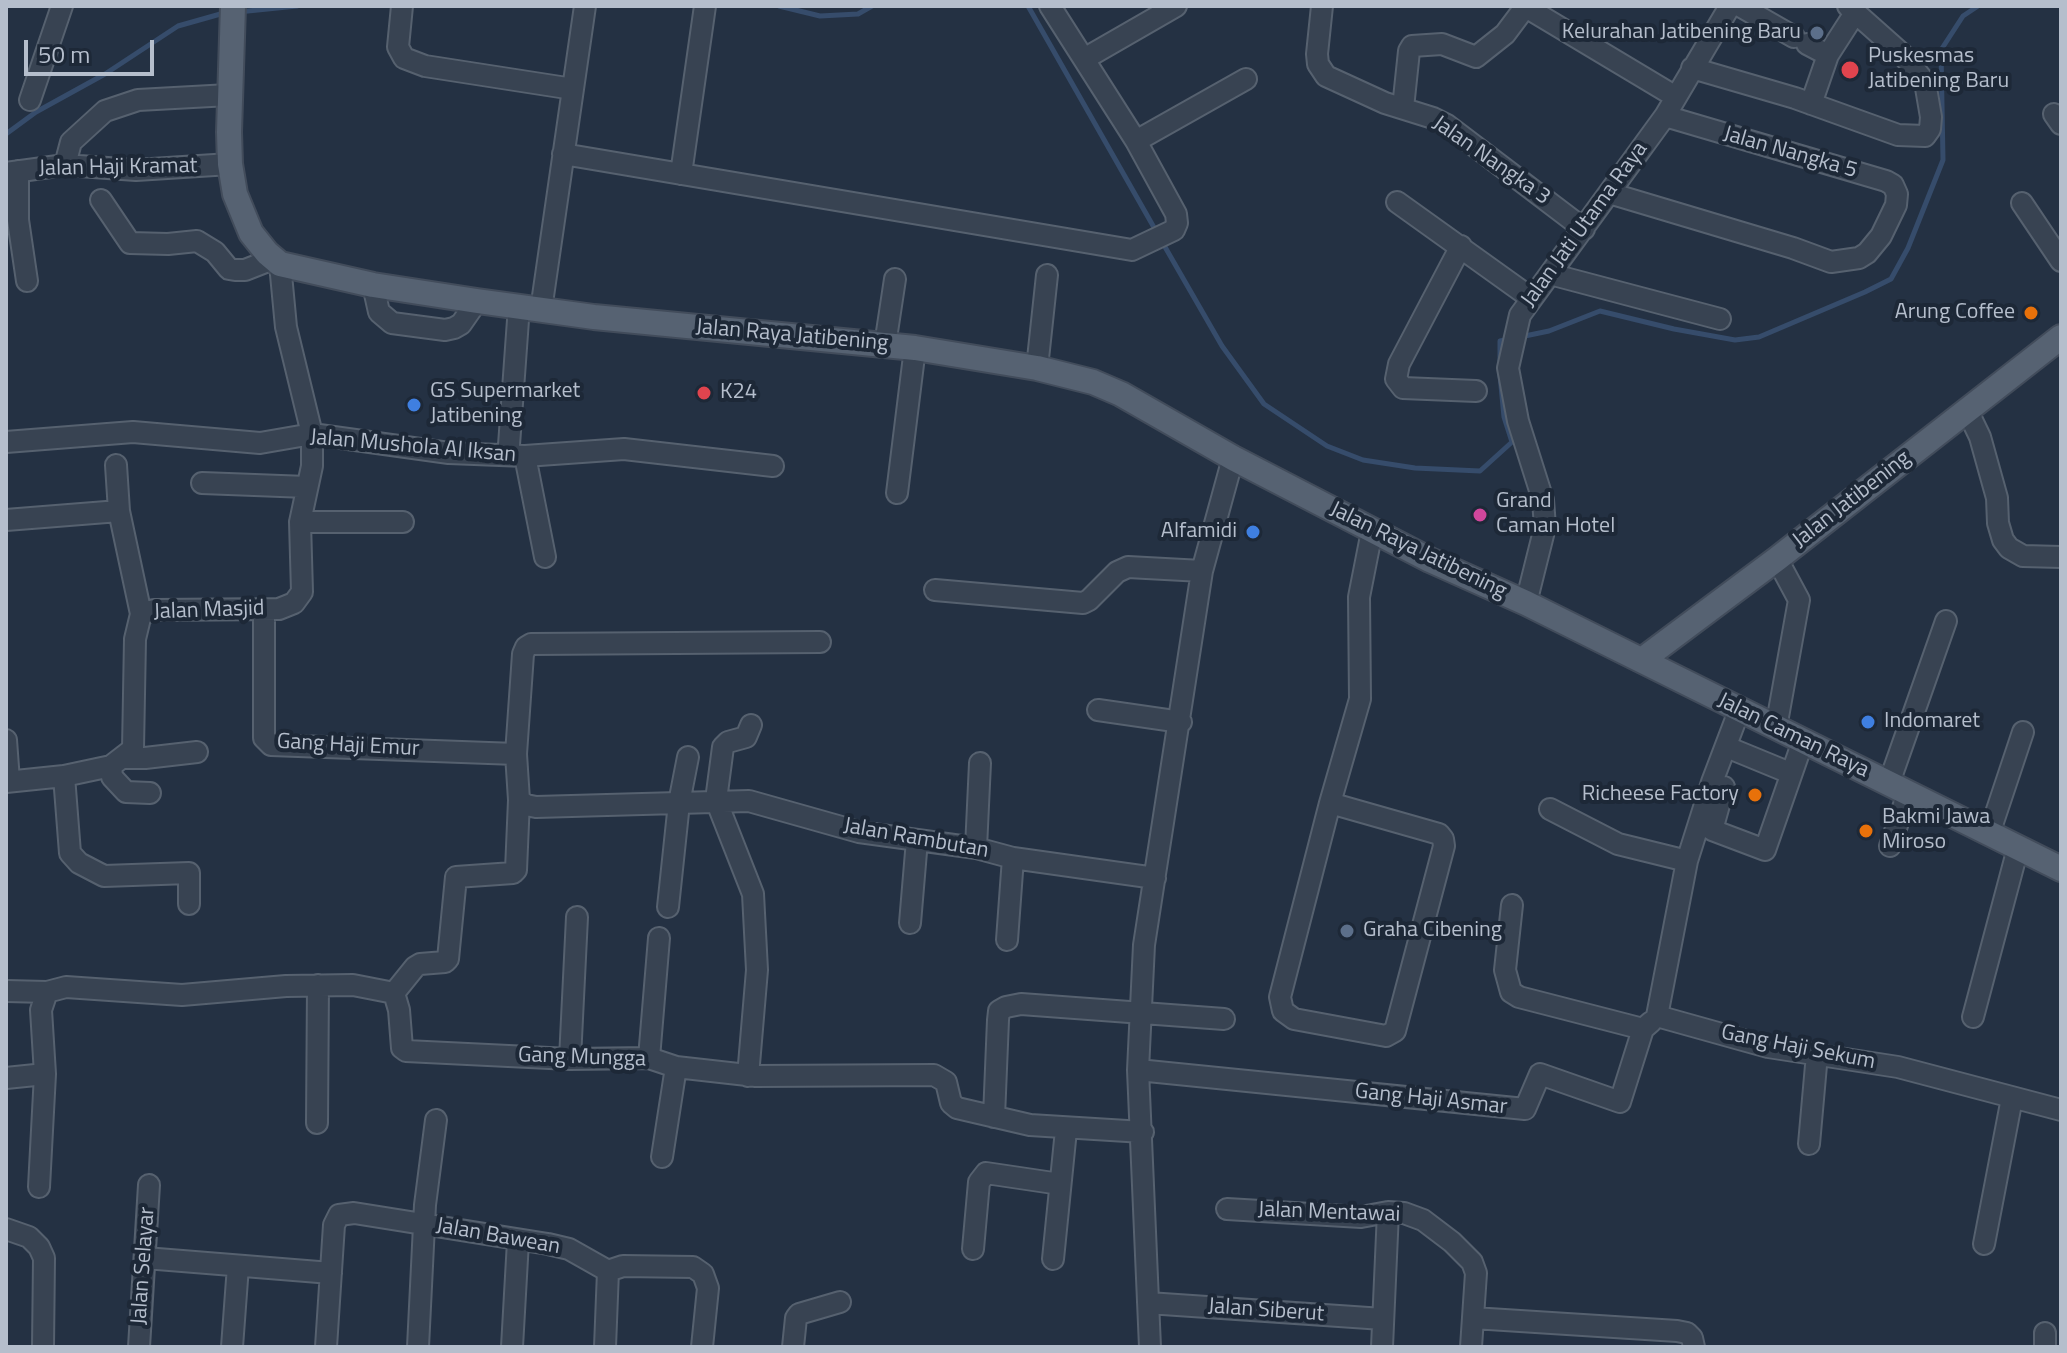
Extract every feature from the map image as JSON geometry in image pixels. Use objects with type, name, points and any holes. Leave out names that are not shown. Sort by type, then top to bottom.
[{"type":"main road","points":[[233,13],[229,95],[230,164],[235,194],[251,233],[277,262]]},
{"type":"main road","name":"Jalan Raya Jatibening","points":[[277,262],[373,285],[477,301],[610,319],[915,348],[1037,368],[1093,382],[1121,394],[1233,458],[1372,531],[1526,603]]},
{"type":"main road","name":"Jalan Jatibening","points":[[1642,660],[1777,559],[2061,337]]},
{"type":"main road","name":"Jalan Caman Raya","points":[[1526,603],[2061,869]]},
{"type":"street","points":[[30,100],[62,6]]},
{"type":"street","points":[[402,6],[398,47],[404,58],[425,66],[573,89]]},
{"type":"street","points":[[545,557],[517,451],[530,308],[563,154],[585,6]]},
{"type":"street","points":[[681,174],[705,6]]},
{"type":"street","points":[[563,154],[1132,250],[1152,243],[1174,230],[1176,214],[1136,141],[1050,6]]},
{"type":"street","points":[[1084,59],[1176,6]]},
{"type":"street","name":"Jalan Nangka 3","points":[[1322,6],[1317,54],[1318,64],[1326,76],[1385,103],[1447,125],[1584,229]]},
{"type":"street","points":[[1403,108],[1412,46],[1442,44],[1476,57],[1505,34],[1526,6],[1676,97]]},
{"type":"street","name":"Jalan Jati Utama Raya","points":[[1526,603],[1545,527],[1543,500],[1518,421],[1508,368],[1525,306],[1665,116],[1730,6]]},
{"type":"street","points":[[1740,6],[1828,55]]},
{"type":"street","points":[[1692,68],[1811,104],[1898,135],[1925,136],[1930,129],[1930,103],[1925,82],[1902,54],[1852,9],[1828,55],[1811,104]]},
{"type":"street","points":[[1136,141],[1246,79]]},
{"type":"street","points":[[65,165],[71,142],[105,111],[138,100],[229,95]]},
{"type":"street","name":"Jalan Nangka 5","points":[[1609,193],[1831,262],[1859,258],[1867,253],[1881,236],[1896,205],[1897,194],[1893,185],[1886,181],[1665,116]]},
{"type":"street","name":"Jalan Haji Kramat","points":[[12,172],[65,165],[136,170],[230,164]]},
{"type":"street","points":[[12,172],[27,281]]},
{"type":"street","points":[[101,200],[130,243],[197,241],[215,252],[229,269],[235,270],[277,262]]},
{"type":"street","points":[[1397,202],[1461,246],[1525,306]]},
{"type":"street","points":[[2022,203],[2061,261]]},
{"type":"street","points":[[1461,246],[1399,364],[1396,379],[1403,388],[1476,391]]},
{"type":"street","name":"Jalan Masjid","points":[[117,762],[133,749],[135,639],[141,614],[154,610],[279,609],[294,603],[302,592],[300,522],[312,466],[312,434],[286,327],[277,262]]},
{"type":"street","points":[[1550,274],[1720,319]]},
{"type":"street","points":[[1037,368],[1047,275]]},
{"type":"street","points":[[885,345],[895,279]]},
{"type":"street","points":[[373,285],[379,312],[392,323],[445,330],[454,328],[461,324],[477,301]]},
{"type":"street","points":[[897,493],[915,348]]},
{"type":"street","points":[[1967,410],[1984,452],[1997,498],[1998,523],[2003,540],[2009,548],[2023,556],[2061,557]]},
{"type":"street","name":"Jalan Mushola Al Iksan","points":[[6,442],[133,432],[260,443],[312,434],[449,453],[624,449],[773,466]]},
{"type":"street","points":[[1150,1347],[1138,1070],[1144,945],[1202,571],[1233,458]]},
{"type":"street","points":[[116,465],[119,511],[141,614]]},
{"type":"street","points":[[202,483],[307,487]]},
{"type":"street","points":[[6,520],[119,511]]},
{"type":"street","points":[[300,522],[403,522]]},
{"type":"street","points":[[1330,803],[1439,834],[1443,839],[1444,846],[1395,1031],[1386,1036],[1294,1019],[1286,1015],[1280,997],[1330,803],[1360,699],[1359,597],[1372,531]]},
{"type":"street","points":[[1776,728],[1799,600],[1777,559]]},
{"type":"street","points":[[935,590],[1083,603],[1117,572],[1128,567],[1202,571]]},
{"type":"street","name":"Gang Haji Emur","points":[[264,610],[264,738],[271,745],[516,754]]},
{"type":"street","points":[[1890,846],[1899,788],[1946,621]]},
{"type":"street","points":[[6,991],[47,992],[66,987],[182,995],[353,985],[394,993],[415,967],[448,959],[456,877],[513,873],[516,870],[519,800],[516,754],[526,647],[531,644],[820,642]]},
{"type":"street","points":[[1098,710],[1181,722]]},
{"type":"street","points":[[1743,713],[1712,830],[1765,850],[1803,741]]},
{"type":"street","points":[[1650,1023],[1687,861],[1712,782],[1743,713]]},
{"type":"street","points":[[748,1076],[757,970],[753,894],[716,800],[723,747],[728,742],[748,736],[751,725]]},
{"type":"street","points":[[1989,834],[2023,732]]},
{"type":"street","points":[[6,740],[8,775],[64,776],[117,762],[197,752]]},
{"type":"street","points":[[1734,750],[1790,773]]},
{"type":"street","points":[[668,907],[679,803],[688,757]]},
{"type":"street","points":[[117,762],[112,777],[126,792],[150,793]]},
{"type":"street","points":[[976,848],[980,763]]},
{"type":"street","points":[[64,776],[70,853],[79,863],[104,876],[189,873],[189,904]]},
{"type":"street","name":"Jalan Rambutan","points":[[519,800],[536,807],[749,801],[859,832],[1155,878]]},
{"type":"street","points":[[1550,809],[1618,844],[1687,861]]},
{"type":"street","points":[[910,923],[917,840]]},
{"type":"street","points":[[1973,1017],[2018,848]]},
{"type":"street","points":[[1007,940],[1013,858]]},
{"type":"street","name":"Gang Haji Sekum","points":[[1512,905],[1505,970],[1511,992],[1519,997],[1768,1047],[1898,1067],[2061,1110]]},
{"type":"street","points":[[570,1059],[577,917]]},
{"type":"street","points":[[649,1058],[659,938]]},
{"type":"street","points":[[317,1123],[318,985]]},
{"type":"street","points":[[39,1187],[45,1074],[41,1010],[47,992]]},
{"type":"street","name":"Gang Mungga","points":[[394,993],[398,1001],[402,1048],[406,1051],[570,1059],[649,1058],[676,1067],[748,1076],[934,1075],[941,1077],[949,1086],[954,1107],[1066,1130],[1143,1132]]},
{"type":"street","points":[[994,1117],[999,1011],[1021,1004],[1224,1019]]},
{"type":"street","name":"Gang Haji Asmar","points":[[1138,1070],[1525,1109],[1540,1074],[1620,1102],[1650,1023]]},
{"type":"street","points":[[1809,1144],[1817,1054]]},
{"type":"street","points":[[662,1157],[676,1067]]},
{"type":"street","points":[[6,1078],[45,1074]]},
{"type":"street","points":[[1984,1244],[2012,1098]]},
{"type":"street","points":[[418,1347],[425,1225],[436,1120]]},
{"type":"street","points":[[1053,1259],[1066,1130]]},
{"type":"street","points":[[973,1249],[979,1182],[986,1173],[1060,1184]]},
{"type":"street","name":"Jalan Selayar","points":[[139,1347],[149,1185]]},
{"type":"street","name":"Jalan Mentawai","points":[[1227,1209],[1361,1217],[1388,1212],[1404,1213],[1423,1220],[1472,1262],[1476,1273],[1471,1347]]},
{"type":"street","points":[[1382,1347],[1388,1212]]},
{"type":"street","name":"Jalan Bawean","points":[[331,1273],[334,1225],[339,1215],[354,1213],[569,1249],[608,1271]]},
{"type":"street","points":[[6,1229],[29,1237],[44,1258],[43,1347]]},
{"type":"street","points":[[512,1347],[518,1241]]},
{"type":"street","points":[[145,1258],[331,1273],[326,1347]]},
{"type":"street","points":[[232,1347],[238,1266]]},
{"type":"street","points":[[605,1347],[608,1271],[623,1266],[693,1267],[698,1270],[706,1279],[708,1288],[702,1347]]},
{"type":"street","points":[[793,1347],[799,1314],[840,1302]]},
{"type":"street","name":"Jalan Siberut","points":[[1148,1303],[1383,1319]]},
{"type":"street","points":[[1473,1318],[1677,1331],[1687,1333],[1694,1347]]},
{"type":"waterway","points":[[238,12],[297,6]]},
{"type":"waterway","points":[[779,6],[820,16],[858,14],[872,6]]},
{"type":"waterway","points":[[1028,6],[1156,231]]},
{"type":"waterway","points":[[1520,337],[1549,331],[1600,311],[1735,340],[1759,337],[1891,279],[1908,248],[1943,160],[1941,50],[1963,16],[1978,6]]},
{"type":"waterway","points":[[6,134],[36,112],[105,74],[178,26],[224,13]]},
{"type":"waterway","points":[[1161,240],[1222,346],[1264,404],[1327,446],[1363,460],[1415,468],[1480,471],[1512,442],[1504,417],[1500,375]]},
{"type":"waterway","points":[[1500,365],[1500,341],[1510,339]]},
{"type":"place","name":"Kelurahan Jatibening Baru","points":[[1817,33]]},
{"type":"place","name":"Puskesmas Jatibening Baru","points":[[1850,70]]},
{"type":"place","name":"Arung Coffee","points":[[2031,313]]},
{"type":"place","name":"K24","points":[[704,393]]},
{"type":"place","name":"GS Supermarket Jatibening","points":[[414,405]]},
{"type":"place","name":"Grand Caman Hotel","points":[[1480,515]]},
{"type":"place","name":"Alfamidi","points":[[1253,532]]},
{"type":"place","name":"Indomaret","points":[[1868,722]]},
{"type":"place","name":"Richeese Factory","points":[[1755,795]]},
{"type":"place","name":"Bakmi Jawa Miroso","points":[[1866,831]]},
{"type":"place","name":"Graha Cibening","points":[[1347,931]]}]
